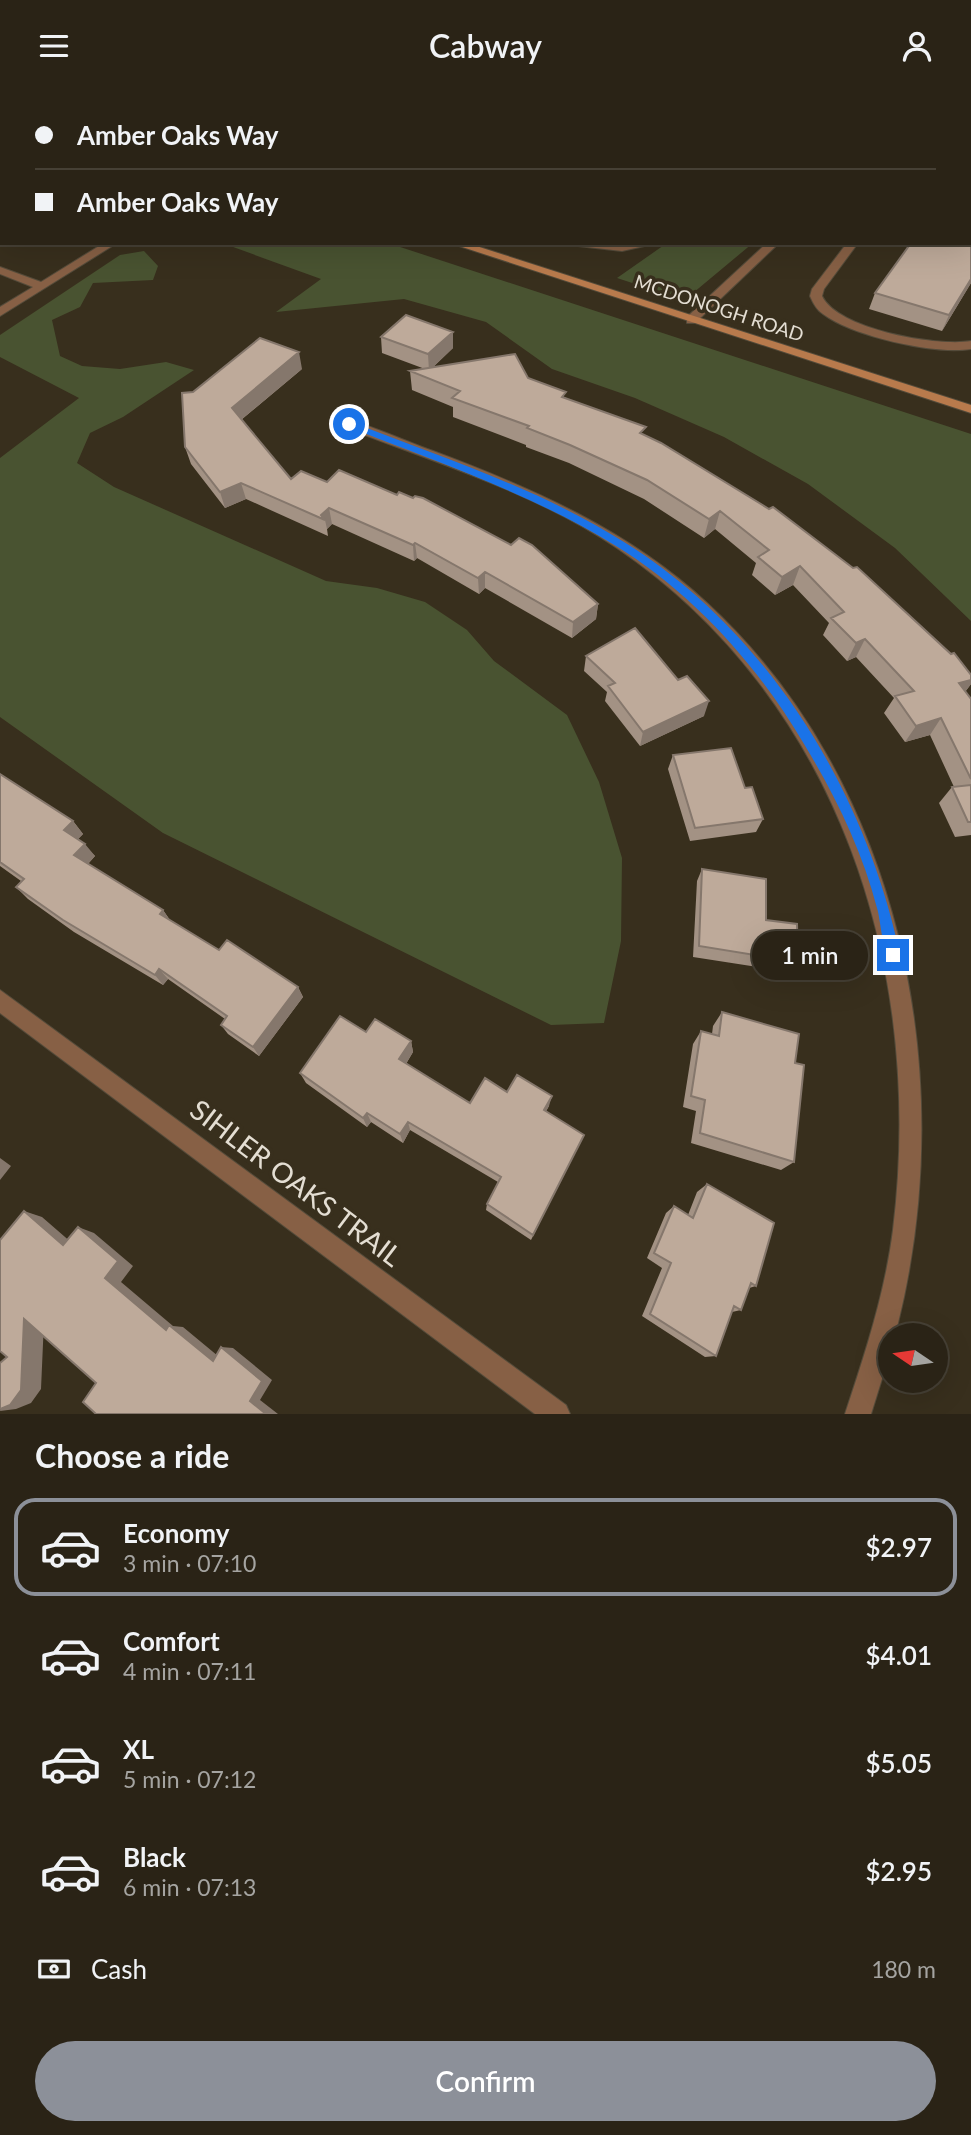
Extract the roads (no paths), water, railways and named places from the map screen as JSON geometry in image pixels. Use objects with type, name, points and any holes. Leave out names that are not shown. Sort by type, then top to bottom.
[{"type":"main road","name":"MCDONOGH ROAD","points":[[461,245],[971,409]]},
{"type":"street","points":[[0,312],[109,245]]},
{"type":"street","points":[[593,245],[622,249],[643,245]]},
{"type":"street","points":[[691,320],[772,245]]},
{"type":"street","points":[[851,245],[818,289],[816,296],[827,312],[926,346],[954,349],[971,345]]},
{"type":"street","points":[[0,269],[42,286]]},
{"type":"street","points":[[349,424],[513,489],[567,514],[621,544],[711,615],[751,659],[789,709],[822,762],[854,825],[884,907],[908,1027],[912,1126],[904,1230],[881,1343],[858,1414]]},
{"type":"street","name":"SIHLER OAKS TRAIL","points":[[0,1000],[557,1414]]}]
